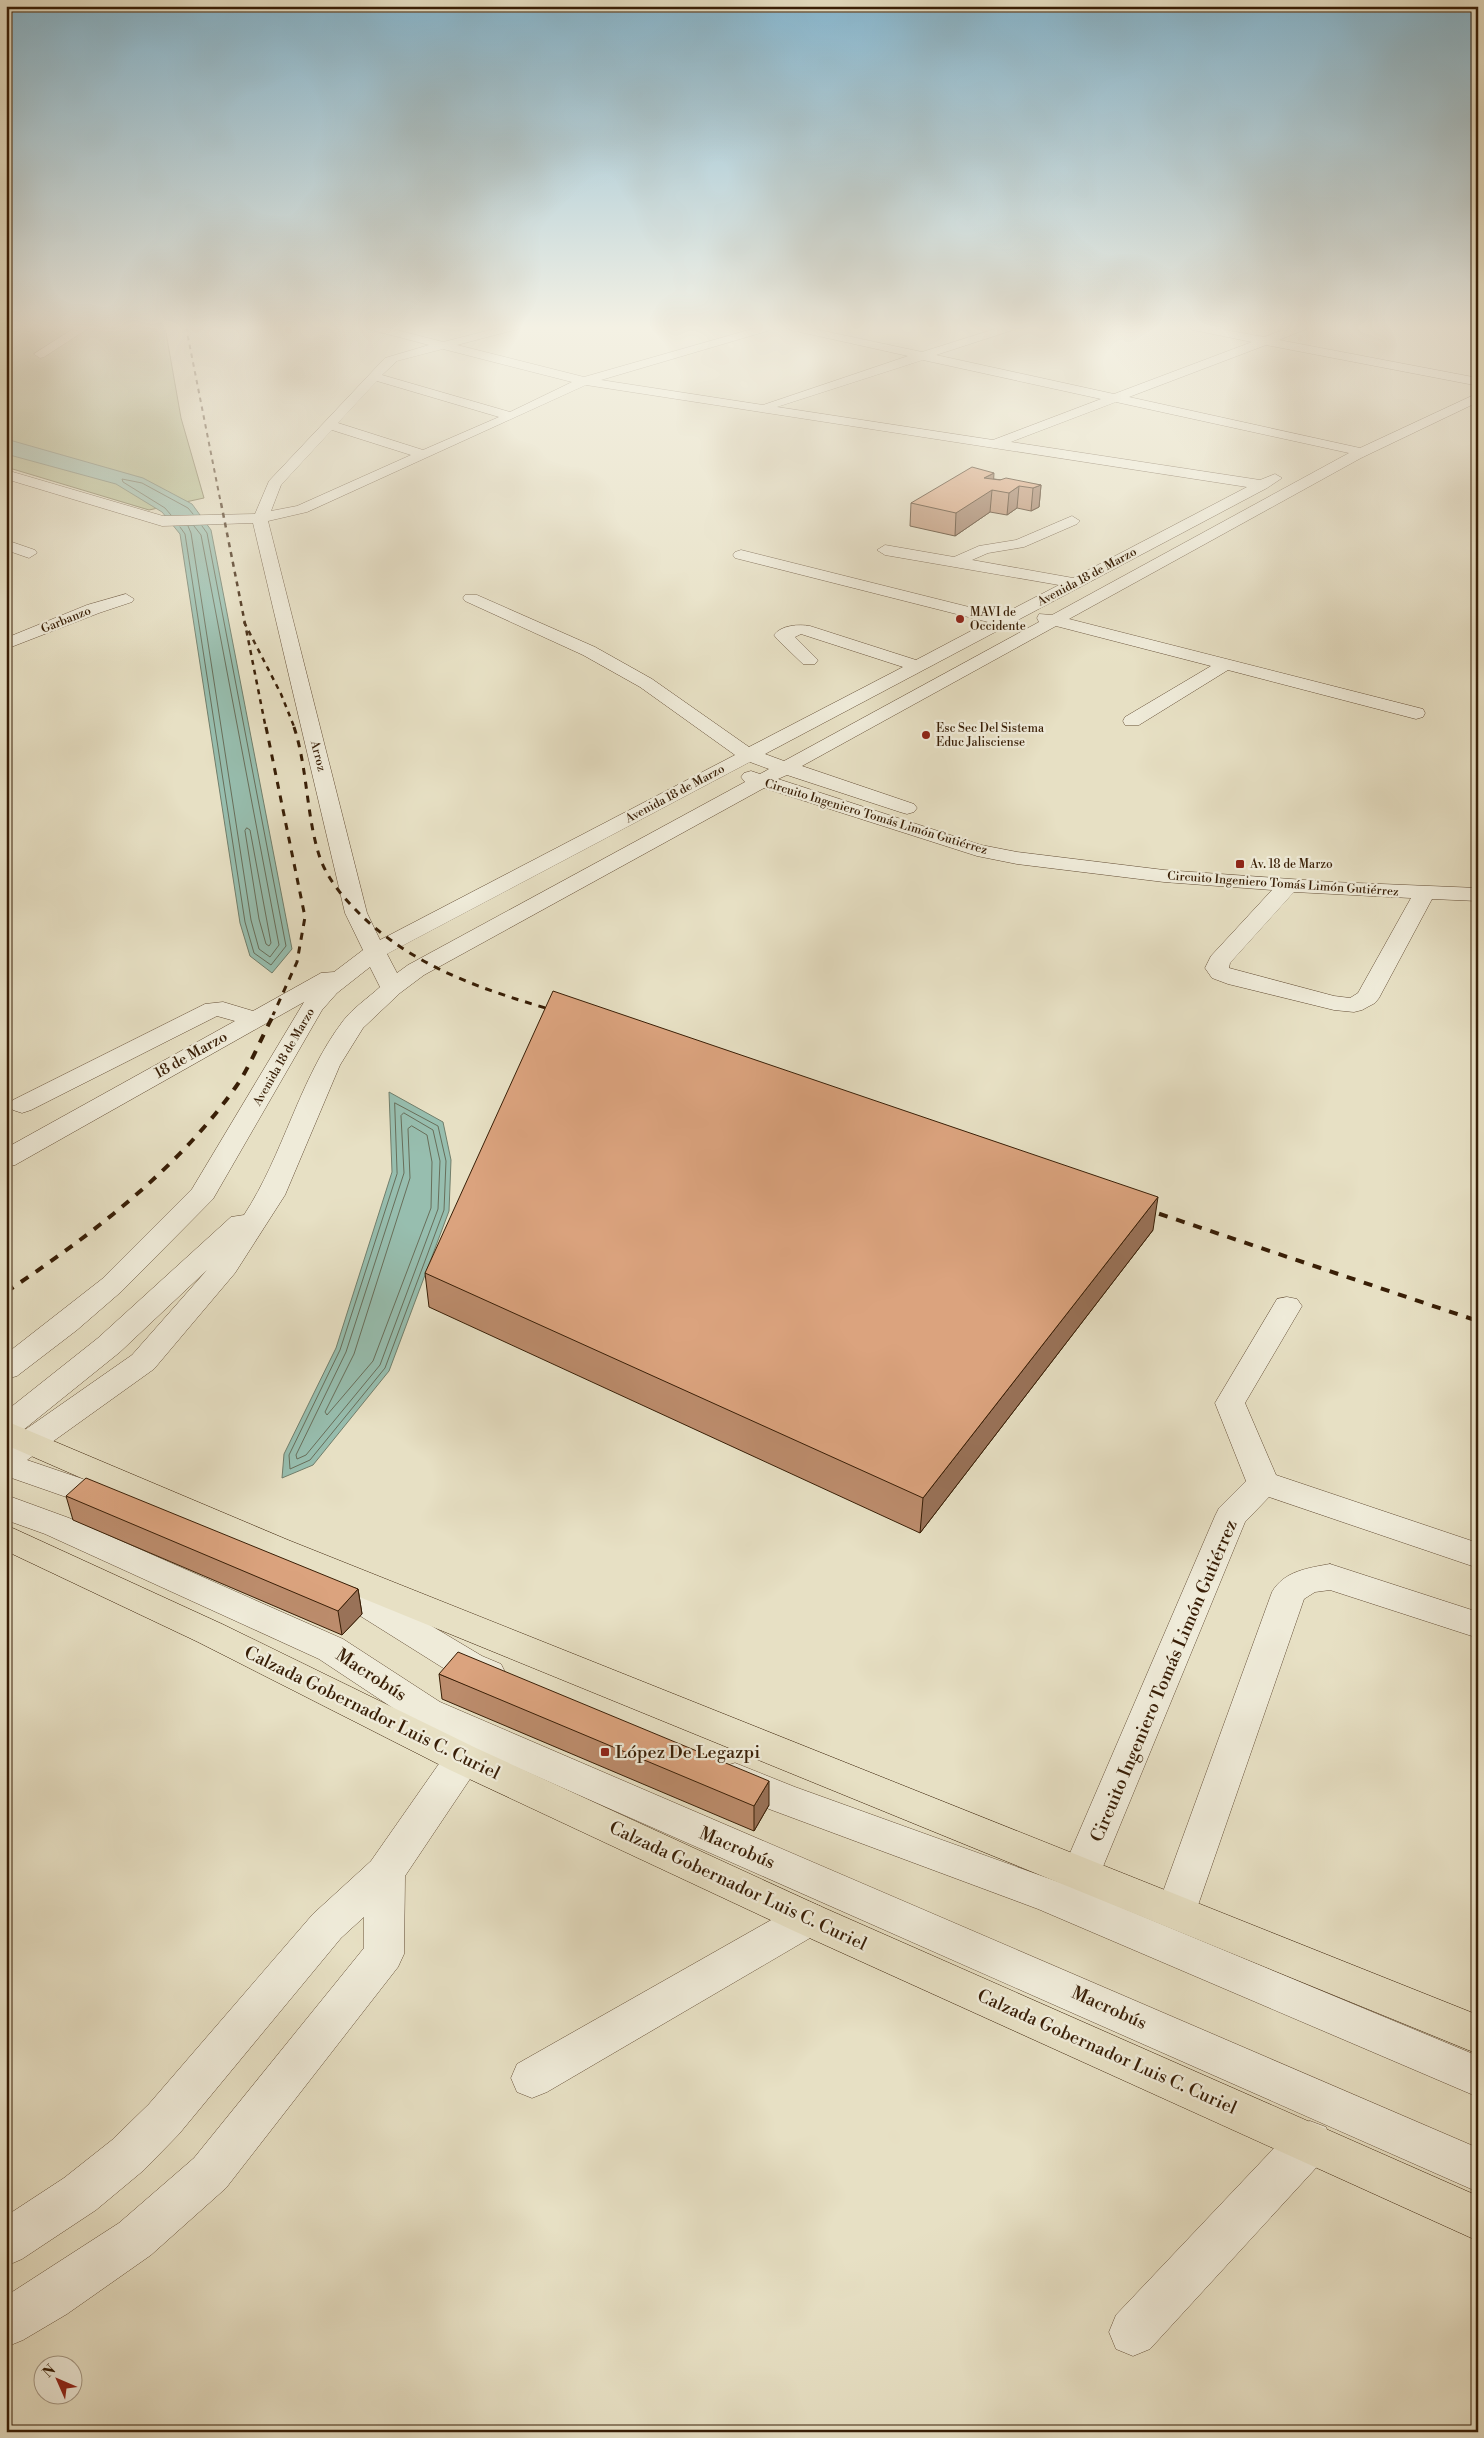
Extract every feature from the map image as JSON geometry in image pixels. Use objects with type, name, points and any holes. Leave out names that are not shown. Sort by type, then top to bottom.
[{"type":"main road","points":[[11,1445],[276,1549],[1478,2035]]},
{"type":"main road","name":"Calzada Gobernador Luis C. Curiel","points":[[6,1536],[210,1633],[463,1760],[808,1919],[1310,2142],[1478,2219]]},
{"type":"street","points":[[261,518],[274,484],[315,441]]},
{"type":"street","points":[[378,441],[424,456]]},
{"type":"street","points":[[6,474],[162,521],[261,518],[302,509],[457,441]]},
{"type":"street","points":[[975,441],[1262,485]]},
{"type":"street","points":[[996,444],[1004,441]]},
{"type":"street","points":[[1313,441],[1336,446]]},
{"type":"street","name":"Avenida 18 de Marzo","points":[[11,1445],[143,1362],[225,1266],[271,1195],[328,1065],[353,1024],[392,988],[433,959],[1054,620],[1366,441]]},
{"type":"street","name":"Avenida 18 de Marzo","points":[[1311,459],[1336,446],[1358,445]]},
{"type":"street","name":"Avenida 18 de Marzo","points":[[6,1369],[67,1323],[112,1285],[203,1193],[312,1008],[329,988],[376,951],[1286,472]]},
{"type":"street","name":"Arroz","points":[[261,518],[261,526],[356,912],[392,988]]},
{"type":"street","points":[[956,562],[984,549],[1019,544],[1072,520]]},
{"type":"street","points":[[6,545],[29,553]]},
{"type":"street","points":[[885,550],[1076,583]]},
{"type":"street","points":[[741,555],[1003,621]]},
{"type":"street","name":"Circuito Ingeniero Tomás Limón Gutiérrez","points":[[471,598],[589,651],[630,674],[748,755],[1089,866]]},
{"type":"street","name":"Garbanzo","points":[[6,644],[93,609],[126,599]]},
{"type":"street","points":[[1022,611],[1416,713]]},
{"type":"street","points":[[808,660],[783,634],[800,629],[810,631],[918,666]]},
{"type":"street","points":[[1132,720],[1226,664]]},
{"type":"street","name":"Circuito Ingeniero Tomás Limón Gutiérrez","points":[[723,768],[977,850],[1017,858],[1164,876],[1478,895]]},
{"type":"street","points":[[1288,885],[1218,962],[1217,968],[1220,973],[1236,979],[1334,1003],[1354,1005],[1367,998],[1425,893]]},
{"type":"street","name":"18 de Marzo","points":[[6,1159],[376,951]]},
{"type":"street","points":[[22,1105],[213,1010],[223,1009],[256,1019]]},
{"type":"street","points":[[1287,1306],[1230,1403],[1263,1483],[1478,1556]]},
{"type":"street","points":[[11,1445],[94,1494],[366,1604],[469,1666],[522,1688]]},
{"type":"street","name":"Circuito Ingeniero Tomás Limón Gutiérrez","points":[[1081,1874],[1232,1516],[1263,1483]]},
{"type":"street","name":"Macrobús","points":[[6,1507],[56,1526],[331,1648],[428,1712],[1478,2170]]},
{"type":"street","points":[[1176,1912],[1289,1592],[1306,1581],[1330,1577],[1478,1626]]},
{"type":"street","points":[[6,2243],[80,2194],[128,2155],[164,2119],[327,1926],[385,1873],[463,1760]]},
{"type":"street","points":[[702,1764],[782,1798],[1052,1897],[1478,2077]]},
{"type":"street","points":[[6,2323],[50,2297],[135,2239],[175,2206],[210,2173],[384,1954],[385,1873]]},
{"type":"street","points":[[532,2078],[808,1919]]},
{"type":"street","points":[[1133,2332],[1310,2142]]},
{"type":"shaded area","points":[[6,441],[188,441],[204,498],[149,510],[6,467]]},
{"type":"water","points":[[6,441],[12,441],[143,478],[192,504],[211,530],[292,949],[272,973],[250,956],[240,923],[180,534],[162,512],[116,484],[6,454]]},
{"type":"water","points":[[389,1092],[443,1122],[451,1160],[449,1211],[389,1371],[313,1465],[282,1478],[284,1454],[336,1348],[392,1172]]},
{"type":"building","points":[[972,467],[994,473],[984,478],[1000,480],[1006,478],[1041,485],[1033,488],[1019,486],[1009,493],[992,490],[956,513],[911,503]]},
{"type":"building","points":[[553,991],[1158,1197],[923,1498],[425,1273]]},
{"type":"building","points":[[86,1478],[358,1589],[338,1611],[66,1496]]},
{"type":"building","points":[[458,1652],[769,1781],[754,1806],[439,1674]]},
{"type":"railway","points":[[208,441],[221,504]]},
{"type":"railway","points":[[221,503],[245,624]]},
{"type":"railway","points":[[245,624],[281,694],[295,729]]},
{"type":"railway","points":[[245,624],[266,729]]},
{"type":"railway","points":[[266,727],[305,917],[297,962],[273,1015]]},
{"type":"railway","points":[[294,727],[299,743],[315,842],[320,858],[330,878],[349,903],[376,929],[399,946],[449,974],[503,995],[559,1012]]},
{"type":"railway","points":[[6,1292],[100,1225],[159,1174],[186,1147],[235,1088],[274,1014]]},
{"type":"railway","points":[[1142,1208],[1478,1321]]},
{"type":"place","name":"MAVI de Occidente","points":[[960,619]]},
{"type":"place","name":"Esc Sec Del Sistema Educ Jalisciense","points":[[926,735]]},
{"type":"place","name":"Av. 18 de Marzo","points":[[1240,864]]},
{"type":"place","name":"López De Legazpi","points":[[605,1752]]}]
